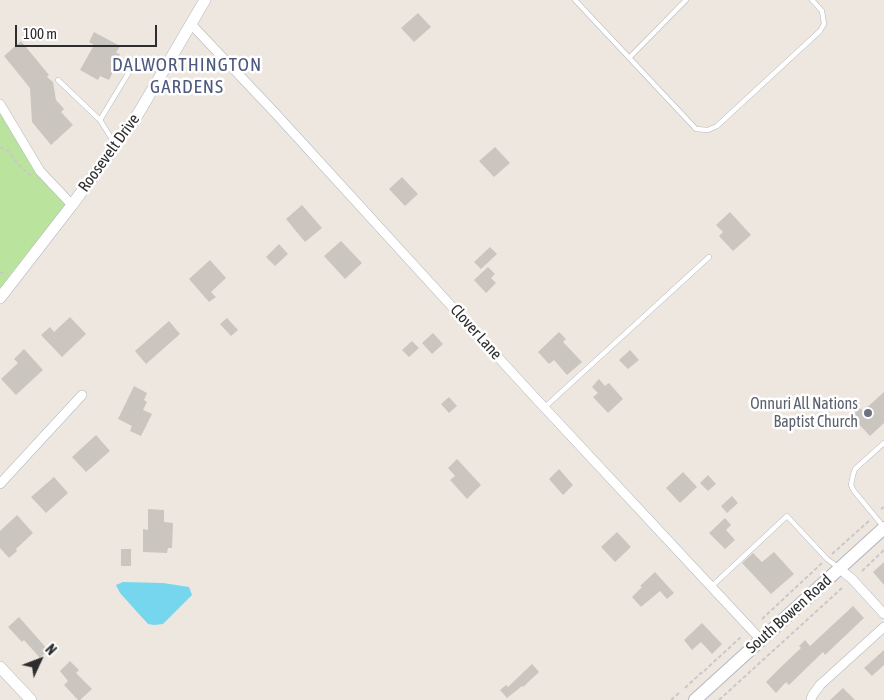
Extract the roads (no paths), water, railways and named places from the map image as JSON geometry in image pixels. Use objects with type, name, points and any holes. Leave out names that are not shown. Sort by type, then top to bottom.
[{"type":"main road","name":"South Bowen Road","points":[[695,700],[884,528]]},
{"type":"street","name":"Roosevelt Drive","points":[[0,298],[72,205],[138,114],[205,0]]},
{"type":"street","name":"Clover Lane","points":[[191,24],[761,640]]},
{"type":"street","points":[[0,104],[40,171],[72,205]]},
{"type":"street","points":[[0,484],[82,395]]},
{"type":"street","points":[[840,569],[852,579],[884,614]]},
{"type":"street","points":[[811,700],[820,685],[884,627]]},
{"type":"street","points":[[0,667],[31,700]]},
{"type":"lane","points":[[574,0],[696,129],[708,130],[717,126],[820,31],[824,24],[822,11],[812,0]]},
{"type":"lane","points":[[629,58],[686,0]]},
{"type":"lane","points":[[100,120],[137,59],[162,73]]},
{"type":"lane","points":[[58,80],[100,120],[115,145]]},
{"type":"lane","points":[[545,407],[709,257]]},
{"type":"lane","points":[[884,442],[855,469],[851,485],[884,528]]},
{"type":"lane","points":[[711,586],[786,516],[827,559],[840,569]]},
{"type":"water","points":[[123,582],[163,583],[189,587],[192,595],[163,624],[148,624],[120,593],[116,585]]},
{"type":"place","name":"Onnuri All Nations Baptist Church","points":[[868,413]]},
{"type":"district","name":"DALWORTHINGTON GARDENS","points":[[187,76]]}]
